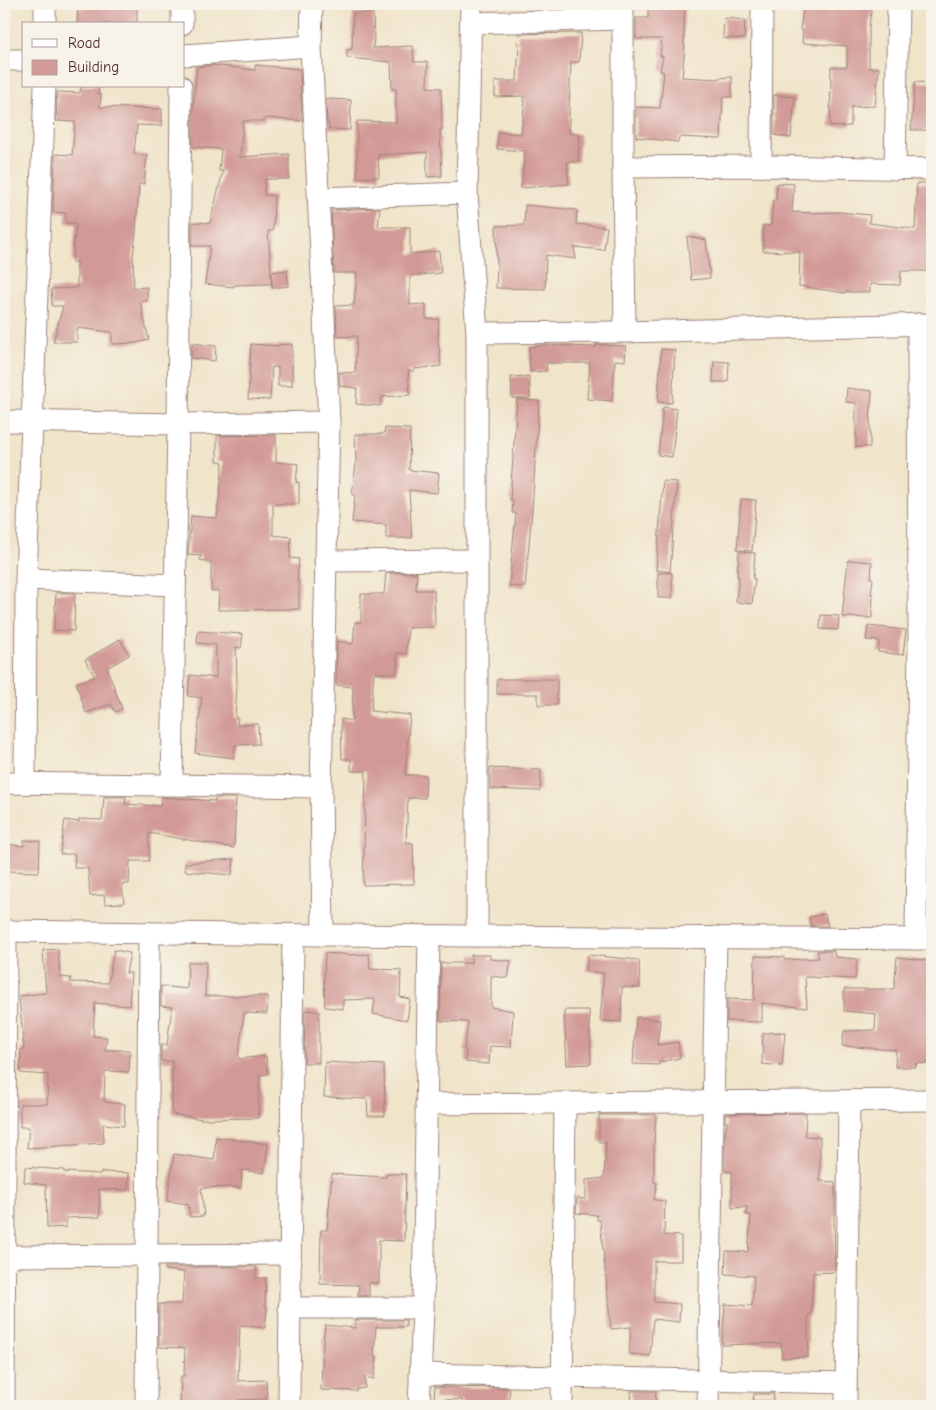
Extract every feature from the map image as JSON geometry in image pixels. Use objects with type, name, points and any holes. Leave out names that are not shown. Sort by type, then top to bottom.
[{"type":"street","points":[[45,4],[45,22]]},
{"type":"street","points":[[182,4],[182,22]]},
{"type":"street","points":[[312,4],[311,46],[329,422],[321,788],[323,935]]},
{"type":"street","points":[[761,166],[762,4]]},
{"type":"street","points":[[895,169],[898,4]]},
{"type":"street","points":[[477,936],[477,333],[467,193],[471,13],[623,11],[626,332]]},
{"type":"street","points":[[185,55],[311,46]]},
{"type":"street","points":[[4,60],[22,60]]},
{"type":"street","points":[[25,783],[26,579],[45,88]]},
{"type":"street","points":[[172,784],[181,88]]},
{"type":"street","points":[[623,167],[761,166],[932,169]]},
{"type":"street","points":[[318,198],[467,193]]},
{"type":"street","points":[[4,1406],[5,931],[924,939],[925,324],[626,332],[477,333]]},
{"type":"street","points":[[4,421],[178,424],[329,422]]},
{"type":"street","points":[[325,561],[477,560]]},
{"type":"street","points":[[26,579],[175,585]]},
{"type":"street","points":[[4,783],[172,784],[321,788]]},
{"type":"street","points":[[146,1406],[149,933]]},
{"type":"street","points":[[289,1406],[293,935]]},
{"type":"street","points":[[419,1406],[424,1308],[428,936]]},
{"type":"street","points":[[708,1406],[716,937]]},
{"type":"street","points":[[846,1406],[849,1100]]},
{"type":"street","points":[[426,1104],[932,1100]]},
{"type":"street","points":[[562,1406],[565,1103]]},
{"type":"street","points":[[5,1256],[290,1254]]},
{"type":"street","points":[[289,1308],[424,1308]]},
{"type":"street","points":[[420,1374],[846,1383]]},
{"type":"building","points":[[100,4],[137,4],[137,22],[77,22],[78,8],[100,8]]},
{"type":"building","points":[[671,4],[685,4],[685,45],[682,77],[718,79],[732,77],[732,97],[723,97],[721,139],[679,137],[678,142],[636,137],[636,107],[660,108],[664,72],[660,71],[663,56],[660,56],[662,39],[636,39],[636,18],[648,18],[648,6],[671,6]]},
{"type":"building","points":[[804,4],[815,6],[815,4],[820,4],[856,7],[856,4],[872,6],[869,26],[869,68],[879,68],[875,106],[851,107],[851,126],[830,127],[831,67],[847,67],[847,46],[802,43],[803,30],[800,30]]},
{"type":"building","points":[[353,13],[373,13],[373,48],[413,46],[414,62],[428,62],[427,87],[441,88],[442,176],[427,177],[427,152],[378,155],[379,177],[357,178],[357,121],[396,122],[396,89],[392,89],[391,62],[347,58],[347,50],[352,49]]},
{"type":"building","points":[[724,18],[745,20],[744,39],[723,38]]},
{"type":"building","points":[[581,33],[579,62],[571,62],[569,110],[569,133],[580,134],[578,162],[567,162],[569,184],[521,188],[525,151],[497,149],[498,132],[521,134],[525,100],[523,100],[524,96],[495,97],[495,81],[517,81],[518,34]]},
{"type":"building","points":[[213,65],[255,70],[255,65],[300,69],[302,121],[265,118],[265,121],[243,121],[240,157],[289,154],[289,179],[265,179],[264,195],[274,196],[273,231],[268,231],[272,284],[234,285],[234,287],[205,284],[210,246],[192,246],[192,222],[210,223],[223,171],[219,171],[221,149],[193,147],[193,107],[197,67]]},
{"type":"building","points":[[915,82],[932,83],[932,130],[911,130]]},
{"type":"building","points":[[81,88],[99,88],[98,94],[101,94],[100,107],[162,109],[162,126],[137,125],[134,154],[147,155],[144,184],[139,184],[133,256],[134,288],[147,287],[147,301],[140,302],[149,340],[136,343],[112,344],[112,332],[77,328],[77,342],[53,342],[63,306],[52,306],[51,289],[77,288],[77,262],[72,262],[76,223],[66,223],[66,213],[53,212],[55,154],[72,155],[75,122],[56,121],[57,92],[80,93]]},
{"type":"building","points":[[774,95],[795,97],[791,138],[774,135]]},
{"type":"building","points":[[326,99],[351,100],[350,130],[329,129]]},
{"type":"building","points":[[777,183],[794,184],[792,212],[840,212],[870,215],[869,223],[915,229],[917,183],[931,183],[932,271],[901,271],[900,285],[870,284],[870,292],[845,293],[799,286],[800,252],[763,251],[763,225],[771,226],[773,200],[776,200]]},
{"type":"building","points":[[525,205],[577,210],[576,224],[607,227],[604,250],[574,247],[576,259],[546,255],[545,289],[496,288],[496,226],[524,225]]},
{"type":"building","points":[[380,208],[378,227],[410,227],[410,254],[439,251],[441,273],[410,276],[410,305],[426,304],[426,319],[439,319],[438,340],[441,366],[408,371],[410,395],[382,397],[380,406],[356,404],[357,388],[340,386],[339,372],[355,373],[357,336],[337,337],[336,306],[354,305],[357,273],[334,273],[331,210]]},
{"type":"building","points":[[687,236],[706,240],[710,278],[691,280]]},
{"type":"building","points":[[287,270],[288,286],[272,288],[271,272]]},
{"type":"building","points":[[192,343],[216,346],[215,361],[191,358]]},
{"type":"building","points":[[251,344],[278,346],[292,344],[292,386],[278,386],[278,367],[272,367],[270,400],[248,399]]},
{"type":"building","points":[[544,345],[626,346],[625,361],[615,360],[612,401],[587,399],[590,363],[546,363],[547,371],[530,372],[529,347]]},
{"type":"building","points":[[661,349],[675,350],[672,403],[658,402]]},
{"type":"building","points":[[714,361],[729,362],[728,382],[713,382]]},
{"type":"building","points":[[529,376],[530,398],[512,398],[511,377]]},
{"type":"building","points":[[847,388],[872,391],[870,447],[856,447],[856,403],[846,402]]},
{"type":"building","points":[[517,399],[539,401],[525,587],[509,586],[516,513],[512,513],[513,500],[510,500]]},
{"type":"building","points":[[663,407],[677,409],[672,457],[658,455]]},
{"type":"building","points":[[385,428],[410,429],[409,470],[439,473],[437,493],[409,490],[412,538],[386,538],[386,525],[352,522],[355,495],[352,495],[356,464],[355,434],[384,434]]},
{"type":"building","points":[[276,435],[276,462],[298,464],[296,483],[299,482],[299,504],[273,504],[273,535],[291,537],[290,558],[299,559],[297,581],[299,581],[299,609],[218,610],[219,591],[211,591],[211,562],[200,560],[201,556],[188,555],[191,516],[217,518],[223,462],[217,461],[217,436]]},
{"type":"building","points":[[663,481],[677,482],[670,572],[656,570]]},
{"type":"building","points":[[741,499],[756,500],[752,551],[737,550]]},
{"type":"building","points":[[739,552],[755,553],[753,579],[755,579],[752,604],[736,602]]},
{"type":"building","points":[[848,560],[872,562],[872,618],[842,617]]},
{"type":"building","points":[[386,573],[417,573],[416,590],[434,590],[435,627],[408,628],[406,654],[397,653],[397,673],[374,673],[371,711],[410,715],[405,775],[426,775],[425,798],[408,798],[406,842],[413,843],[414,884],[363,885],[366,771],[351,771],[351,759],[342,759],[341,719],[352,721],[353,687],[336,685],[337,641],[353,644],[355,622],[361,622],[361,594],[384,594]]},
{"type":"building","points":[[658,573],[672,573],[672,598],[658,598]]},
{"type":"building","points":[[56,593],[75,593],[74,631],[54,630]]},
{"type":"building","points":[[821,615],[839,616],[838,630],[820,629]]},
{"type":"building","points":[[868,626],[906,630],[903,655],[878,652],[879,641],[866,640]]},
{"type":"building","points":[[198,631],[243,634],[241,648],[236,647],[237,685],[235,718],[238,718],[237,725],[258,724],[259,744],[235,745],[234,758],[195,753],[202,698],[188,696],[190,675],[216,678],[216,645],[197,643]]},
{"type":"building","points":[[120,639],[129,655],[107,668],[122,709],[115,712],[111,704],[86,713],[76,683],[95,677],[85,660]]},
{"type":"building","points":[[497,679],[557,679],[557,705],[538,705],[538,694],[497,694]]},
{"type":"building","points":[[490,768],[541,770],[540,791],[490,789]]},
{"type":"building","points":[[104,797],[126,797],[125,804],[160,806],[161,797],[215,801],[215,798],[236,798],[234,848],[149,833],[149,861],[130,861],[129,884],[122,884],[124,903],[105,904],[104,895],[90,896],[88,868],[74,868],[75,854],[60,854],[65,820],[79,822],[79,819],[102,820]]},
{"type":"building","points":[[24,840],[40,841],[39,872],[4,871],[4,844],[24,846]]},
{"type":"building","points":[[234,859],[232,875],[185,871],[185,863]]},
{"type":"building","points":[[825,914],[828,926],[811,926],[809,917]]},
{"type":"building","points":[[58,949],[60,977],[71,978],[70,982],[108,983],[114,950],[130,953],[126,973],[131,973],[129,1006],[95,1003],[93,1036],[107,1037],[105,1050],[130,1050],[129,1072],[105,1071],[104,1102],[125,1104],[124,1126],[103,1124],[104,1143],[27,1148],[29,1127],[20,1127],[20,1104],[47,1104],[48,1075],[20,1073],[21,1049],[24,1049],[19,996],[46,993],[43,950]]},
{"type":"building","points":[[817,951],[834,951],[835,957],[857,959],[855,979],[805,977],[807,1008],[762,1003],[762,1022],[727,1021],[727,999],[754,1000],[755,956],[784,957],[784,960],[819,958]]},
{"type":"building","points":[[325,953],[369,954],[370,969],[401,970],[400,997],[410,999],[407,1020],[373,1014],[375,999],[343,1000],[343,1009],[325,1007]]},
{"type":"building","points":[[471,955],[490,955],[490,959],[511,961],[508,978],[491,976],[491,1007],[513,1011],[511,1047],[490,1046],[489,1064],[466,1062],[466,1050],[464,1050],[468,1022],[440,1021],[441,963],[471,963]]},
{"type":"building","points":[[588,955],[639,960],[640,988],[622,987],[621,1022],[600,1021],[604,973],[586,971]]},
{"type":"building","points":[[897,957],[932,961],[932,1064],[916,1063],[916,1067],[895,1067],[896,1050],[842,1046],[844,1031],[875,1030],[876,1014],[844,1011],[844,989],[894,989]]},
{"type":"building","points":[[188,962],[206,962],[205,996],[268,996],[267,1014],[244,1013],[238,1059],[266,1056],[268,1074],[260,1075],[258,1118],[202,1119],[172,1114],[172,1061],[161,1061],[161,1045],[167,1045],[172,1007],[161,1006],[161,986],[187,989]]},
{"type":"building","points":[[305,1010],[319,1011],[319,1063],[304,1063]]},
{"type":"building","points":[[564,1010],[589,1010],[591,1064],[567,1065]]},
{"type":"building","points":[[636,1017],[660,1020],[657,1045],[678,1042],[680,1058],[659,1062],[659,1065],[633,1064]]},
{"type":"building","points":[[785,1032],[782,1066],[762,1064],[763,1033]]},
{"type":"building","points":[[325,1062],[384,1065],[385,1116],[368,1116],[367,1099],[324,1097]]},
{"type":"building","points":[[806,1113],[805,1136],[820,1137],[820,1181],[835,1182],[835,1272],[813,1273],[811,1315],[808,1315],[808,1357],[782,1358],[781,1343],[722,1345],[725,1304],[752,1306],[754,1276],[725,1274],[726,1251],[748,1252],[751,1215],[746,1215],[747,1207],[732,1208],[732,1172],[725,1171],[725,1133],[727,1122],[725,1122],[725,1114]]},
{"type":"building","points":[[599,1115],[656,1115],[654,1182],[657,1183],[654,1200],[665,1201],[664,1235],[681,1236],[681,1261],[654,1261],[654,1302],[680,1304],[679,1322],[653,1319],[650,1356],[629,1354],[631,1327],[611,1329],[600,1220],[597,1220],[597,1215],[576,1213],[577,1198],[586,1199],[586,1180],[604,1178],[606,1142],[599,1142]]},
{"type":"building","points":[[216,1137],[268,1144],[264,1173],[242,1170],[241,1188],[201,1188],[204,1216],[190,1217],[188,1204],[167,1201],[174,1154],[214,1160]]},
{"type":"building","points":[[25,1167],[64,1170],[64,1172],[129,1173],[128,1190],[99,1189],[100,1217],[66,1218],[66,1227],[47,1228],[46,1185],[24,1182]]},
{"type":"building","points":[[332,1174],[386,1177],[386,1174],[406,1174],[404,1241],[379,1240],[379,1283],[369,1283],[369,1296],[358,1296],[359,1285],[320,1284],[321,1230],[327,1230]]},
{"type":"building","points":[[165,1267],[257,1267],[255,1278],[266,1278],[265,1306],[267,1307],[265,1328],[240,1325],[238,1381],[266,1380],[267,1399],[238,1400],[238,1406],[183,1406],[183,1403],[180,1403],[181,1376],[184,1376],[185,1348],[159,1347],[159,1304],[181,1304],[184,1272],[165,1270]]},
{"type":"building","points":[[355,1320],[406,1320],[406,1327],[376,1327],[374,1356],[377,1356],[374,1379],[365,1377],[365,1388],[357,1389],[357,1391],[321,1390],[325,1325],[355,1328]]},
{"type":"building","points":[[435,1387],[510,1388],[508,1406],[462,1406],[462,1400],[434,1399]]},
{"type":"building","points":[[631,1391],[656,1391],[655,1406],[632,1406]]},
{"type":"building","points":[[754,1394],[774,1394],[772,1406],[752,1406]]}]
